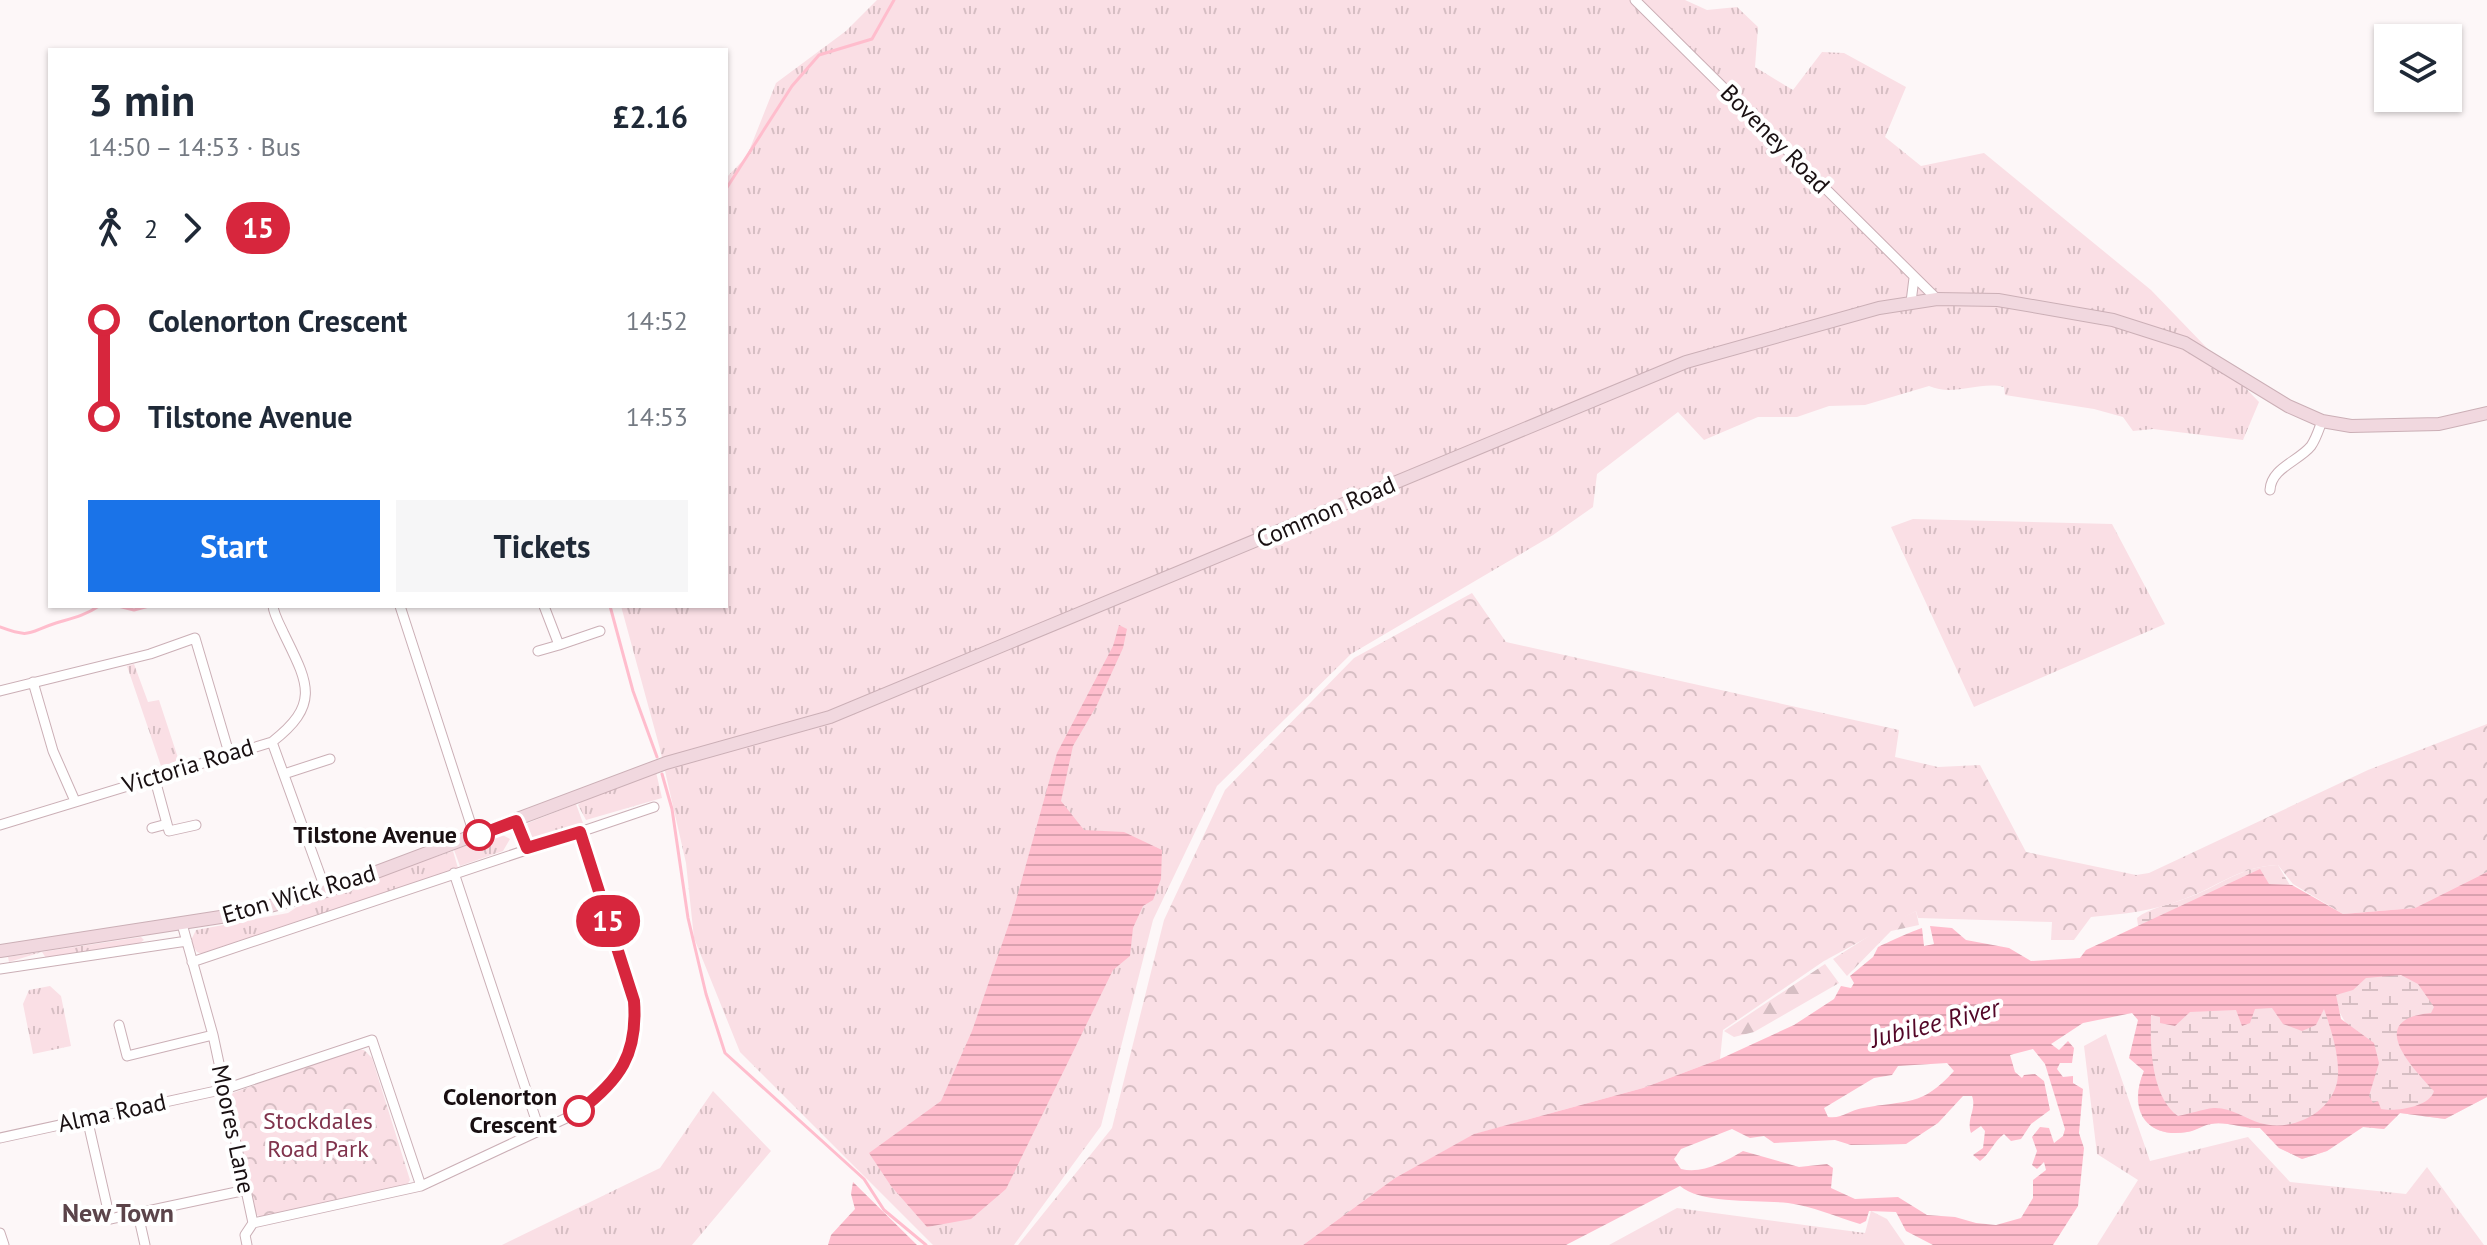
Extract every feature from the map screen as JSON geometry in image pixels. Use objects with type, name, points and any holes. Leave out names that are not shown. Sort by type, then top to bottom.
[{"type":"main road","name":"Common Road","points":[[723,750],[830,717],[1686,362],[1911,302],[1937,299],[2035,305],[2147,328],[2211,356],[2288,406],[2322,421],[2389,428],[2439,424],[2487,413]]},
{"type":"main road","name":"Eton Wick Road","points":[[0,951],[240,914],[326,891],[666,763],[723,750]]},
{"type":"street","name":"Boveney Road","points":[[1635,0],[1937,299]]},
{"type":"street","points":[[1911,302],[1914,278]]},
{"type":"street","points":[[2270,490],[2270,482],[2278,472],[2311,445],[2322,421]]},
{"type":"street","points":[[272,742],[296,724],[306,700],[303,674],[274,608]]},
{"type":"street","points":[[401,608],[475,837]]},
{"type":"street","points":[[545,608],[559,645]]},
{"type":"street","points":[[538,651],[600,631]]},
{"type":"street","points":[[0,691],[150,654],[195,638],[229,753]]},
{"type":"street","points":[[33,682],[53,751],[75,801]]},
{"type":"street","name":"Victoria Road","points":[[0,825],[272,742],[326,891]]},
{"type":"street","points":[[284,774],[330,759]]},
{"type":"street","points":[[154,776],[169,831],[196,825]]},
{"type":"street","points":[[192,962],[527,848],[582,836],[654,807]]},
{"type":"street","points":[[516,821],[527,848]]},
{"type":"street","points":[[152,828],[167,824]]},
{"type":"street","points":[[247,1245],[245,1235],[253,1223],[421,1186],[575,1114],[607,1090],[630,1056],[636,1021],[634,1001],[582,836]]},
{"type":"street","points":[[454,873],[539,1129]]},
{"type":"street","name":"Moores Lane","points":[[182,924],[213,1035],[253,1223]]},
{"type":"street","points":[[0,969],[187,941]]},
{"type":"street","name":"Moores Lane","points":[[119,1025],[127,1056],[213,1035]]},
{"type":"street","name":"Alma Road","points":[[0,1138],[225,1089],[372,1040],[421,1186]]},
{"type":"street","points":[[87,1118],[110,1219],[246,1190]]},
{"type":"street","points":[[138,1214],[145,1245]]},
{"type":"street","points":[[0,1233],[4,1245]]},
{"type":"green space","points":[[877,0],[1685,0],[1707,10],[1737,7],[1758,27],[1755,67],[1793,90],[1822,52],[1844,53],[1906,87],[1885,137],[1921,166],[1984,153],[2151,290],[2259,402],[2243,440],[2153,429],[2133,431],[2123,417],[2094,409],[2005,395],[2004,387],[1994,386],[1948,390],[1929,386],[1865,405],[1829,406],[1797,417],[1758,417],[1704,440],[1678,412],[1597,474],[1593,507],[1553,535],[1351,654],[1217,786],[1153,920],[1101,1126],[1014,1245],[933,1245],[740,1052],[694,938],[686,863],[660,749],[622,608],[728,608],[728,176],[747,156],[776,83],[846,31]]},
{"type":"green space","points":[[1913,519],[2112,524],[2165,624],[1974,707],[1891,527]]},
{"type":"green space","points":[[1472,593],[1506,642],[1899,730],[1895,757],[1938,767],[1980,765],[2026,852],[2136,875],[2149,873],[2368,770],[2487,724],[2487,872],[2415,908],[2343,914],[2293,884],[2278,865],[2251,869],[2172,903],[2091,917],[2074,940],[2051,940],[2052,922],[1918,918],[1916,911],[1824,961],[1723,1030],[1720,1059],[1643,1088],[1475,1134],[1395,1178],[1303,1245],[1018,1245],[1112,1128],[1164,920],[1225,790],[1354,658]]},
{"type":"green space","points":[[134,664],[148,702],[159,700],[179,761],[161,766],[127,666]]},
{"type":"green space","points":[[656,772],[662,798],[586,820],[578,805],[581,802]]},
{"type":"green space","points":[[576,804],[583,823],[527,844],[523,832],[528,823]]},
{"type":"green space","points":[[499,833],[510,839],[503,851],[460,866],[454,850]]},
{"type":"green space","points":[[453,851],[458,868],[205,955],[197,952],[190,942],[196,930],[288,913],[306,901]]},
{"type":"green space","points":[[2278,865],[2291,887],[2140,940],[2137,918],[2153,909],[2197,894],[2251,869]]},
{"type":"green space","points":[[1916,911],[1919,925],[1891,931],[1847,976],[1833,959],[1883,927]]},
{"type":"green space","points":[[141,937],[144,940],[139,944],[46,958],[42,952],[9,962],[8,957]]},
{"type":"green space","points":[[1825,964],[1839,983],[1754,1032],[1734,1037],[1724,1031]]},
{"type":"green space","points":[[2377,967],[2425,982],[2487,1097],[2445,1119],[2400,1113],[2384,1129],[2363,1127],[2327,1151],[2302,1159],[2279,1148],[2260,1128],[2217,1123],[2181,1133],[2167,1132],[2156,1129],[2142,1116],[2138,1095],[2144,1071],[2129,1058],[2150,1010],[2186,1004],[2323,996],[2353,1036],[2332,999],[2334,992]]},
{"type":"green space","points":[[50,986],[61,996],[71,1046],[33,1054],[23,1004],[29,990]]},
{"type":"green space","points":[[2106,1034],[2150,1161],[2248,1137],[2290,1182],[2406,1194],[2427,1167],[2484,1245],[2097,1245],[2138,1180],[2097,1154],[2084,1046]]},
{"type":"green space","name":"Stockdales Road Park","points":[[355,1049],[364,1050],[372,1058],[410,1180],[407,1185],[263,1218],[253,1213],[230,1094]]},
{"type":"green space","points":[[713,1091],[771,1151],[692,1245],[502,1245],[660,1168]]},
{"type":"green space","points":[[1677,1208],[1865,1233],[1871,1211],[1887,1219],[1905,1245],[1609,1245]]},
{"type":"water","points":[[1119,625],[1127,629],[1123,648],[1097,705],[1073,746],[1061,801],[1084,830],[1124,832],[1162,850],[1161,879],[1153,900],[1143,906],[1133,928],[1130,956],[1113,970],[1006,1189],[971,1219],[927,1227],[891,1186],[869,1153],[941,1101],[972,1031],[1012,915],[1057,753],[1113,646]]},
{"type":"water","name":"Jubilee River","points":[[2260,869],[2269,884],[2292,885],[2343,914],[2415,908],[2487,872],[2487,1097],[2445,1119],[2400,1113],[2384,1129],[2363,1127],[2327,1151],[2302,1159],[2279,1148],[2260,1128],[2217,1123],[2187,1132],[2160,1131],[2144,1118],[2140,1108],[2138,1097],[2144,1071],[2129,1058],[2138,1020],[2132,1013],[2083,1023],[2051,1044],[2059,1050],[2068,1041],[2074,1048],[2072,1063],[2060,1063],[2057,1069],[2063,1077],[2073,1076],[2073,1083],[2083,1089],[2079,1133],[2084,1148],[2078,1206],[2053,1245],[1933,1245],[1906,1231],[1896,1212],[1869,1211],[1866,1221],[1860,1224],[1797,1204],[1701,1196],[1680,1186],[1566,1245],[1303,1245],[1395,1178],[1474,1134],[1643,1088],[1720,1059],[1794,1025],[1834,999],[1841,986],[1851,988],[1854,983],[1850,976],[1873,957],[1878,947],[1918,929],[1922,928],[1924,946],[1934,944],[1930,926],[1952,928],[1966,940],[2009,948],[2031,961],[2080,958],[2086,950]],"holes":[[[2401,975],[2418,984],[2434,1007],[2431,1013],[2411,1017],[2401,1024],[2397,1033],[2405,1056],[2434,1091],[2419,1105],[2395,1110],[2381,1109],[2378,1101],[2373,1103],[2369,1096],[2379,1063],[2374,1043],[2341,1019],[2336,995],[2353,990],[2366,978]],[[2272,1008],[2283,1024],[2302,1031],[2316,1025],[2324,1009],[2338,1067],[2330,1099],[2311,1116],[2286,1125],[2260,1123],[2220,1108],[2178,1116],[2162,1097],[2157,1084],[2152,1056],[2151,1015],[2160,1017],[2160,1023],[2175,1026],[2190,1012],[2236,1010],[2242,1026],[2250,1023],[2255,1009]],[[2033,1049],[2045,1064],[2065,1129],[2063,1136],[2054,1143],[2049,1128],[2040,1127],[2032,1137],[2037,1151],[2032,1165],[2037,1169],[2044,1162],[2046,1170],[2033,1180],[2033,1198],[2021,1218],[1996,1225],[1976,1223],[1955,1217],[1927,1215],[1898,1197],[1855,1199],[1831,1188],[1833,1168],[1827,1164],[1799,1167],[1743,1151],[1713,1166],[1689,1170],[1681,1169],[1674,1159],[1681,1149],[1732,1129],[1750,1138],[1764,1136],[1774,1143],[1835,1140],[1851,1145],[1906,1144],[1938,1123],[1963,1096],[1972,1096],[1971,1133],[1981,1126],[1985,1131],[1983,1148],[1973,1155],[1980,1161],[2004,1134],[2011,1141],[2021,1139],[2031,1124],[2050,1110],[2044,1081],[2035,1074],[2022,1078],[2015,1072],[2010,1055]],[[1947,1063],[1954,1071],[1932,1091],[1913,1100],[1828,1117],[1824,1108],[1874,1078],[1892,1075],[1898,1066]]]},
{"type":"water","points":[[853,1182],[917,1245],[828,1245],[831,1235],[855,1209],[851,1194]]},
{"type":"waterway","points":[[728,186],[792,86],[819,55],[872,39],[894,0]]},
{"type":"waterway","points":[[0,627],[30,633],[95,608]]},
{"type":"waterway","points":[[126,608],[142,608]]},
{"type":"waterway","points":[[611,608],[633,691],[657,757]]},
{"type":"waterway","points":[[662,774],[672,809],[688,918],[706,994],[725,1053],[864,1179],[884,1210],[926,1245]]},
{"type":"bus line","name":"15","points":[[479,835],[516,821],[527,848],[580,832],[634,1001],[636,1021],[630,1056],[607,1090],[579,1111]]},
{"type":"place","name":"Tilstone Avenue","points":[[479,835]]},
{"type":"place","name":"Colenorton Crescent","points":[[579,1111]]},
{"type":"district","name":"New Town","points":[[118,1213]]}]
